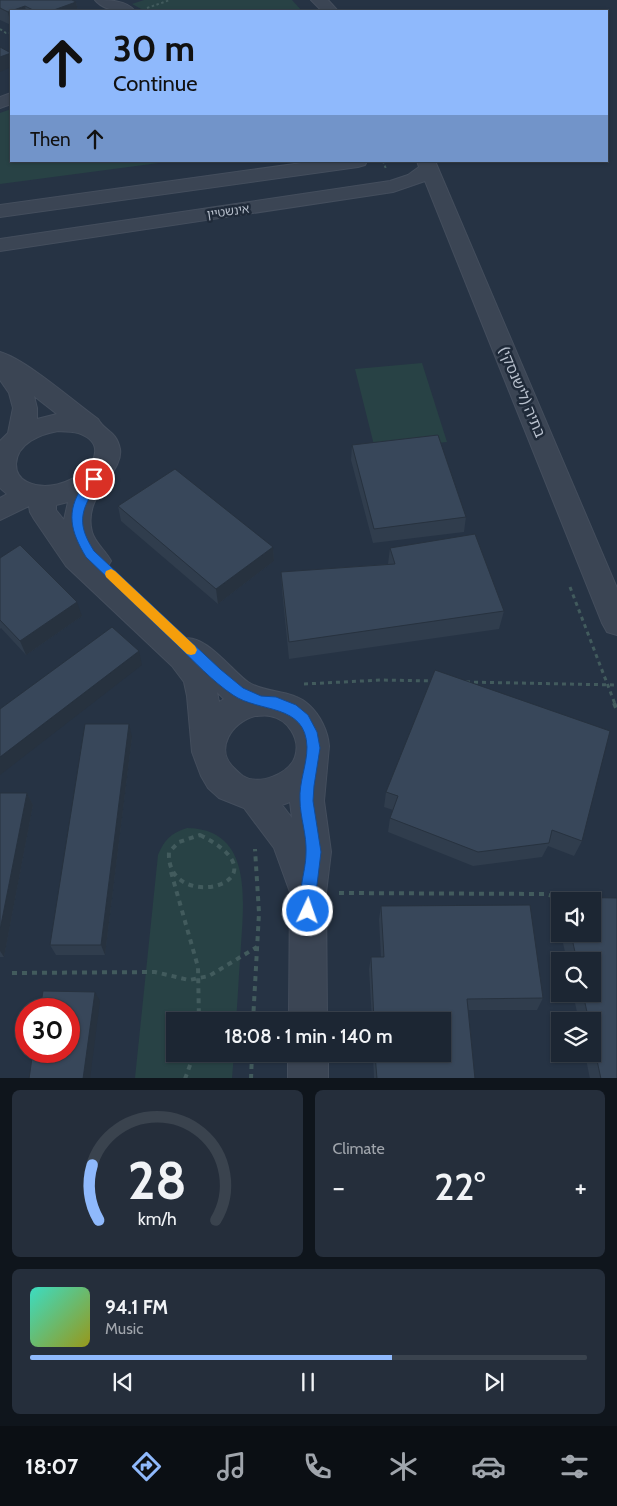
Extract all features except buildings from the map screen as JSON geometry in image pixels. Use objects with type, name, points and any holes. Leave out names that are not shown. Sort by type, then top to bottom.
[{"type":"street","points":[[102,0],[111,10]]},
{"type":"street","points":[[102,0],[125,10]]},
{"type":"street","points":[[319,0],[329,10]]},
{"type":"street","points":[[0,212],[351,162]]},
{"type":"street","name":"אינשטיין","points":[[0,245],[393,186],[415,180],[420,163]]},
{"type":"street","name":"בתיה (לישנסקי)","points":[[420,163],[617,623]]},
{"type":"street","points":[[0,360],[15,369],[96,430],[104,438],[108,448],[108,459],[103,469],[94,479],[86,486],[65,494],[36,495],[4,482],[3,462],[8,448],[19,436],[44,424],[58,422],[72,422],[96,430]]},
{"type":"street","points":[[0,364],[24,395],[25,420],[19,436]]},
{"type":"street","points":[[94,479],[83,496],[77,512],[80,538],[84,547],[215,673],[238,692],[260,702]]},
{"type":"street","points":[[0,510],[36,495]]},
{"type":"street","points":[[36,495],[43,512],[76,558],[183,657],[193,670],[199,681],[202,695],[209,754],[213,769],[223,782],[237,791],[254,795],[272,794],[288,788],[302,776],[310,762]]},
{"type":"street","points":[[209,754],[210,738],[217,724],[228,712],[243,705],[260,702],[276,703],[291,709],[303,719],[311,732],[313,748],[306,801],[314,852],[308,893],[308,1012]]},
{"type":"street","points":[[254,795],[287,838],[308,893]]},
{"type":"street","points":[[308,1062],[308,1078]]},
{"type":"path","points":[[147,8],[170,0]]},
{"type":"path","points":[[297,683],[314,684],[381,680],[436,681]]},
{"type":"path","points":[[465,682],[617,685]]},
{"type":"path","points":[[171,871],[178,879],[191,885],[209,888],[224,884],[231,878],[235,870],[234,862],[217,843],[200,835],[177,842],[169,852],[168,862],[172,884],[198,967],[199,1012]]},
{"type":"path","points":[[253,844],[256,851],[258,883],[253,1012]]},
{"type":"path","points":[[370,893],[551,895]]},
{"type":"path","points":[[12,973],[155,972],[189,980],[199,979],[209,976],[257,947]]},
{"type":"path","points":[[185,1078],[191,1062]]},
{"type":"path","points":[[251,1078],[252,1062]]},
{"type":"green space","points":[[144,0],[292,0],[301,10],[143,10],[132,4]]},
{"type":"green space","points":[[10,109],[10,162],[166,162],[0,184],[0,113]]},
{"type":"green space","points":[[422,363],[447,442],[375,449],[355,369]]},
{"type":"green space","points":[[187,828],[208,831],[223,840],[233,853],[240,869],[243,907],[237,1012],[166,1012],[166,1062],[233,1062],[232,1078],[135,1078],[158,855],[163,845],[177,832]]},
{"type":"slow traffic","points":[[111,574],[191,650]]},
{"type":"route","points":[[94,479],[83,496],[77,512],[77,526],[80,538],[90,554],[215,673],[238,692],[260,702],[276,703],[291,709],[303,719],[311,732],[313,748],[306,801],[314,852],[313,870],[308,893],[308,911]]}]
